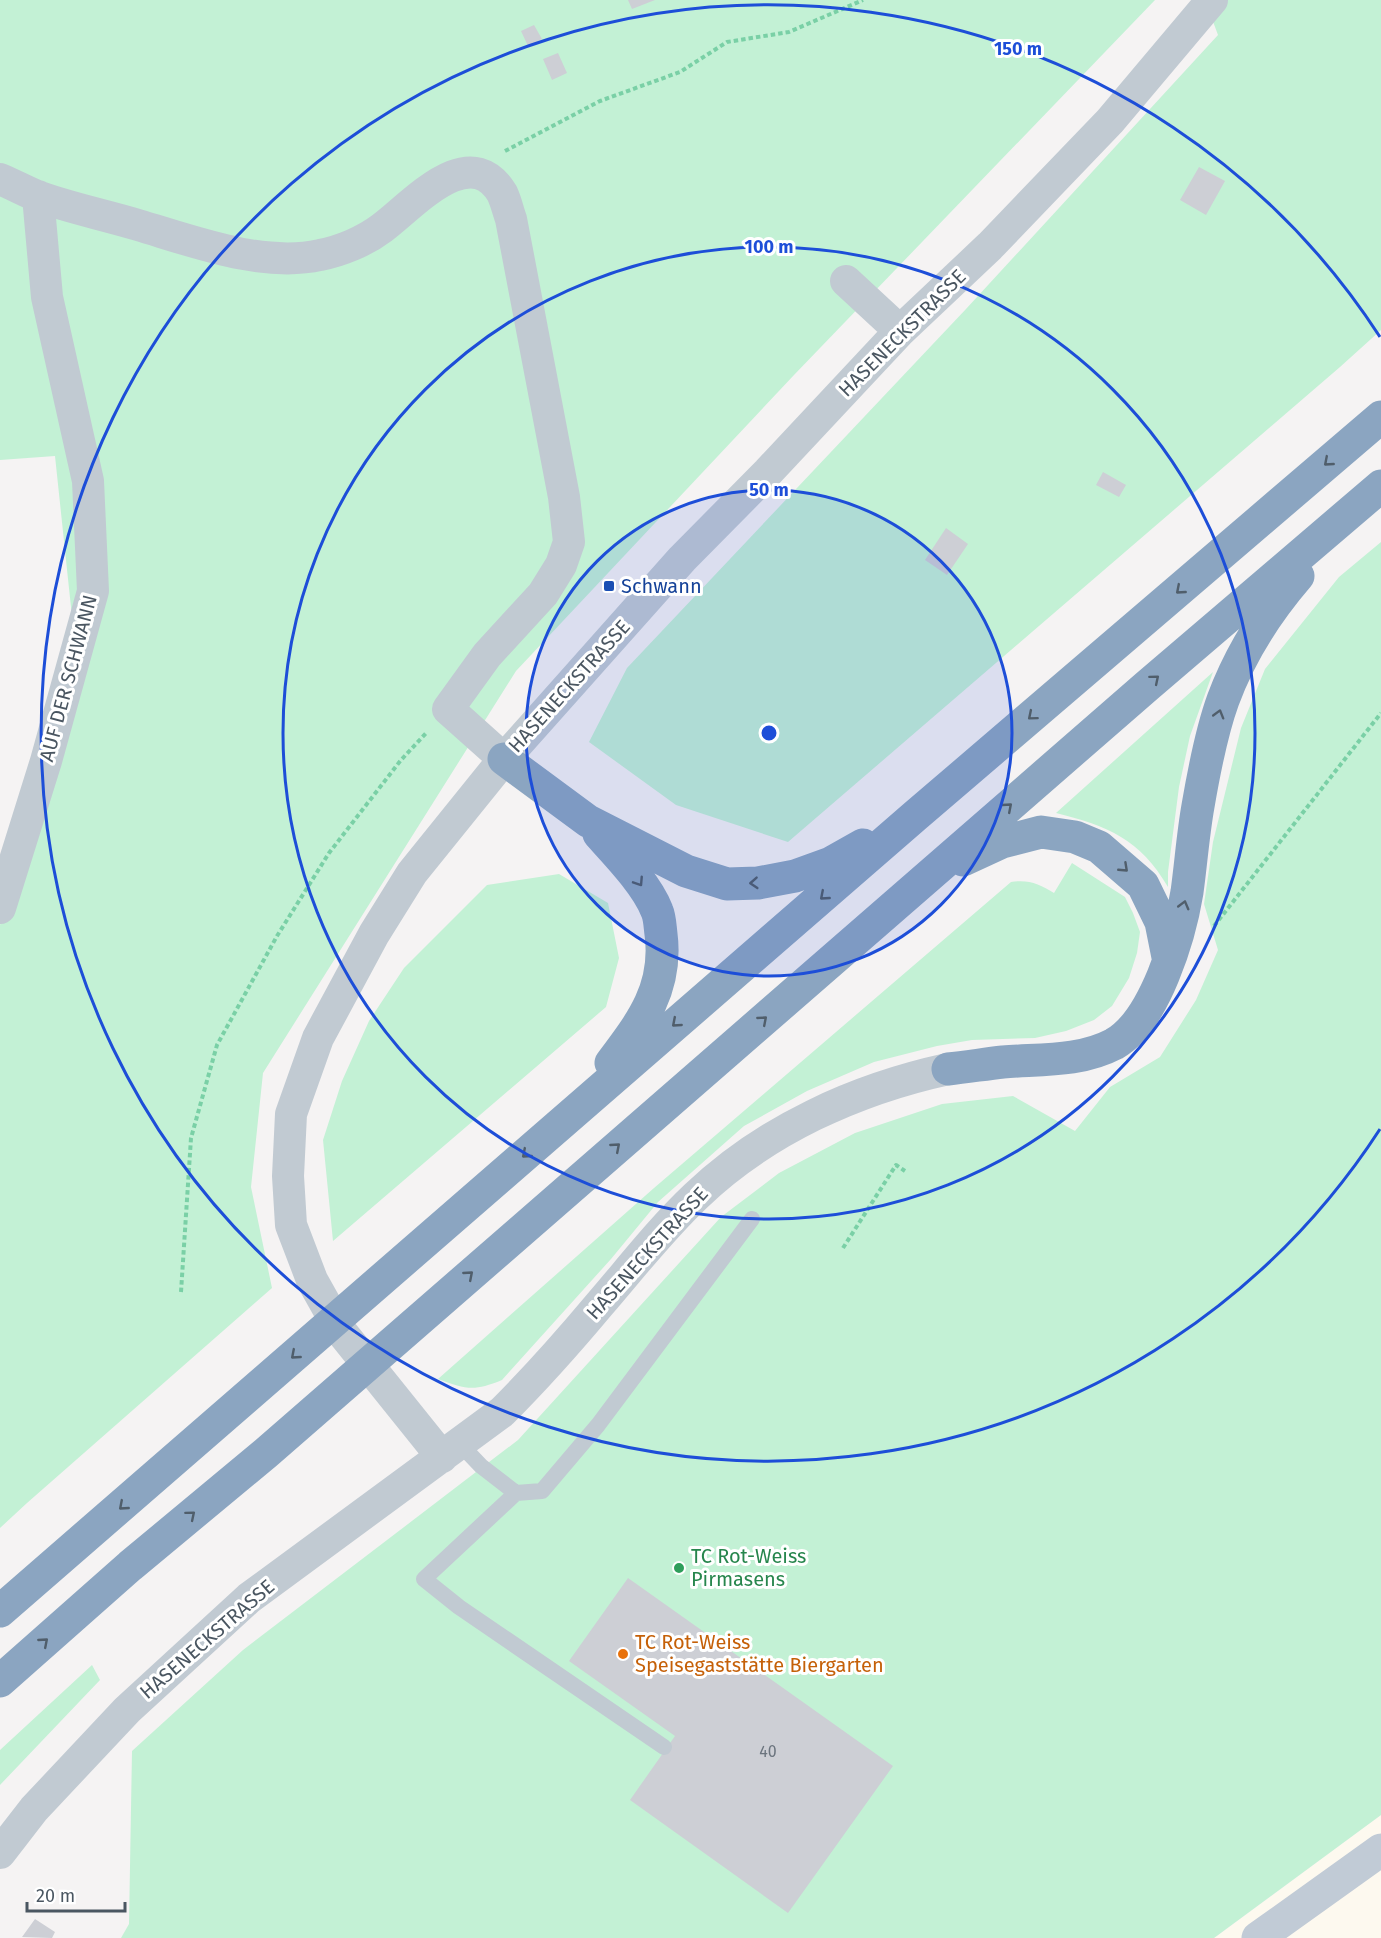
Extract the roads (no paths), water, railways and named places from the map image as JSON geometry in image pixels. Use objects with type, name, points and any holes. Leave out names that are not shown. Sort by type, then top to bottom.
[{"type":"highway","points":[[0,1611],[915,816],[1381,417]]},
{"type":"highway","points":[[0,1681],[130,1566],[266,1453],[1147,686],[1373,493]]},
{"type":"highway","points":[[948,1069],[1002,1062],[1059,1059],[1088,1054],[1115,1043],[1138,1022],[1154,998],[1169,962],[1186,894],[1198,805],[1223,699],[1243,656],[1274,604],[1373,493]]},
{"type":"highway","points":[[504,759],[588,821],[686,871],[727,884],[758,884],[795,876],[831,863],[915,816]]},
{"type":"highway","points":[[570,1115],[631,1036],[650,1005],[660,978],[663,952],[657,911],[636,876],[588,821]]},
{"type":"highway","points":[[901,900],[969,856],[1002,842],[1041,832],[1075,837],[1099,847],[1143,885],[1161,922],[1169,962]]},
{"type":"street","name":"HASENECKSTRASSE","points":[[451,1450],[340,1330],[312,1280],[291,1225],[288,1176],[291,1114],[318,1038],[374,934],[412,873],[504,759],[682,559],[768,472],[900,331],[990,246],[1110,121],[1212,0]]},
{"type":"street","points":[[0,179],[38,196],[236,254],[298,258],[321,255],[355,244],[381,229],[438,184],[457,174],[475,172],[485,176],[502,193],[512,219],[564,497],[569,542],[561,565],[543,594],[487,655],[448,709],[504,759]]},
{"type":"street","name":"AUF DER SCHWANN","points":[[0,908],[46,761],[93,591],[88,481],[47,297],[38,196]]},
{"type":"street","points":[[846,281],[900,331]]},
{"type":"street","name":"HASENECKSTRASSE","points":[[0,1853],[34,1809],[80,1758],[127,1710],[249,1598],[501,1412],[532,1381],[662,1230],[725,1171],[801,1121],[836,1104],[872,1090],[948,1069]]},
{"type":"street","points":[[1258,1938],[1381,1850]]},
{"type":"lane","points":[[664,1747],[459,1607],[424,1579],[516,1493],[542,1491],[598,1425],[752,1219]]},
{"type":"lane","points":[[451,1450],[481,1466],[516,1493]]},
{"type":"place","name":"Schwann","points":[[609,586]]},
{"type":"place","name":"TC Rot-Weiss Pirmasens","points":[[679,1568]]},
{"type":"place","name":"TC Rot-Weiss Speisegaststätte Biergarten","points":[[623,1654]]}]
